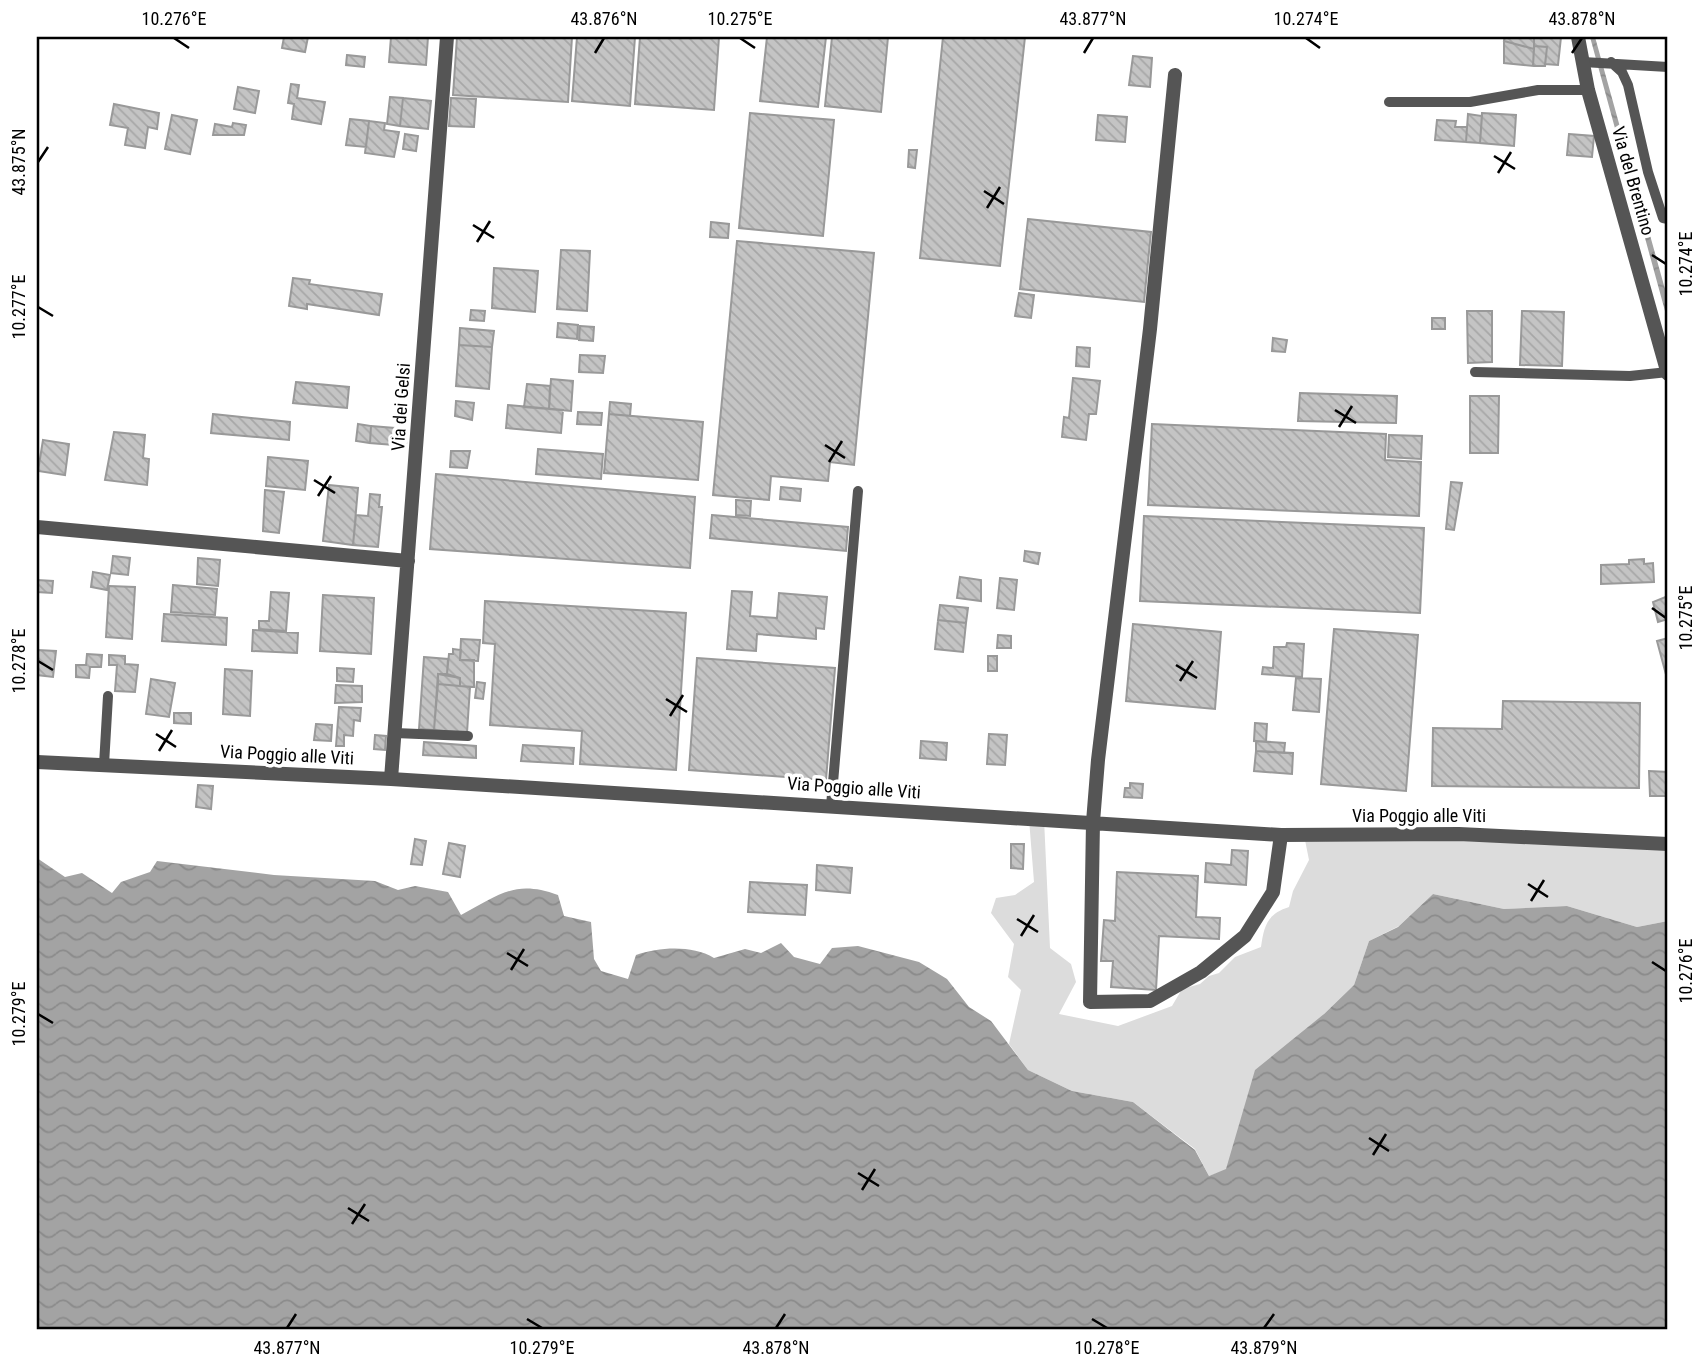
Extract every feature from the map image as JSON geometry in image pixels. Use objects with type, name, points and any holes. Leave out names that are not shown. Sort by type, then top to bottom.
[{"type":"street","name":"Via dei Gelsi","points":[[391,779],[447,37]]},
{"type":"street","name":"Via del Brentino","points":[[1578,37],[1588,90],[1668,373]]},
{"type":"street","points":[[1175,75],[1148,342],[1120,558],[1093,822],[1090,1002],[1150,1001],[1201,972],[1245,936],[1273,892],[1281,835]]},
{"type":"street","points":[[37,527],[408,561]]},
{"type":"street","name":"Via Poggio alle Viti","points":[[37,762],[391,779],[1281,835],[1459,834],[1668,844]]},
{"type":"lane","points":[[1583,62],[1668,67]]},
{"type":"lane","points":[[1611,62],[1622,72],[1628,85],[1648,172],[1662,218],[1668,219]]},
{"type":"lane","points":[[1389,102],[1470,102],[1538,90],[1588,90]]},
{"type":"lane","points":[[1475,373],[1630,376],[1668,373]]},
{"type":"lane","points":[[831,806],[858,492]]},
{"type":"lane","points":[[104,765],[108,695]]},
{"type":"lane","points":[[395,733],[468,736]]},
{"type":"shaded area","points":[[1029,819],[1044,819],[1050,948],[1071,964],[1076,982],[1059,1014],[1118,1026],[1172,1006],[1182,989],[1200,984],[1209,976],[1219,973],[1235,957],[1261,947],[1268,922],[1276,913],[1289,907],[1293,891],[1309,860],[1304,835],[1668,844],[1668,921],[1637,927],[1567,906],[1504,909],[1433,894],[1399,926],[1369,941],[1354,985],[1324,1014],[1226,1170],[1209,1176],[1195,1149],[1133,1102],[1072,1091],[1028,1070],[1009,1044],[1021,990],[1008,977],[1014,944],[991,913],[996,898],[1015,895],[1034,882]]},
{"type":"water","points":[[1590,37],[1595,37],[1668,300],[1668,322]]},
{"type":"water","points":[[37,858],[65,877],[82,873],[112,893],[121,882],[150,872],[157,861],[274,875],[375,881],[398,890],[415,886],[448,892],[461,915],[508,892],[518,889],[543,890],[558,895],[564,916],[591,922],[594,959],[601,971],[628,979],[636,955],[665,949],[686,949],[714,958],[745,949],[761,953],[781,943],[794,957],[820,964],[832,948],[858,946],[919,962],[947,979],[969,1007],[991,1021],[1028,1070],[1072,1091],[1133,1102],[1195,1150],[1209,1176],[1226,1169],[1255,1070],[1324,1014],[1354,985],[1369,941],[1398,927],[1433,894],[1504,909],[1567,906],[1637,927],[1668,921],[1668,1330],[37,1330]]},
{"type":"building","points":[[284,37],[308,37],[305,52],[282,48]]},
{"type":"building","points":[[391,37],[428,37],[426,65],[389,62]]},
{"type":"building","points":[[457,37],[572,37],[568,102],[453,95]]},
{"type":"building","points":[[577,37],[635,37],[630,106],[572,101]]},
{"type":"building","points":[[640,37],[719,37],[714,110],[635,104]]},
{"type":"building","points":[[767,37],[826,37],[818,107],[760,101]]},
{"type":"building","points":[[832,37],[888,37],[881,112],[825,106]]},
{"type":"building","points":[[943,37],[1025,37],[1000,266],[920,258]]},
{"type":"building","points":[[1505,37],[1534,37],[1534,49],[1504,41]]},
{"type":"building","points":[[1534,37],[1561,37],[1558,65],[1545,64],[1547,47],[1534,46]]},
{"type":"building","points":[[1504,41],[1534,49],[1533,66],[1504,63]]},
{"type":"building","points":[[1534,46],[1547,47],[1545,66],[1533,66]]},
{"type":"building","points":[[347,55],[365,57],[364,67],[346,65]]},
{"type":"building","points":[[1133,56],[1152,58],[1150,87],[1129,85]]},
{"type":"building","points":[[291,84],[299,85],[297,98],[325,102],[321,124],[292,119],[294,104],[288,103]]},
{"type":"building","points":[[238,87],[259,91],[255,113],[234,109]]},
{"type":"building","points":[[390,97],[403,98],[400,126],[387,124]]},
{"type":"building","points":[[403,98],[431,101],[428,129],[400,126]]},
{"type":"building","points":[[451,98],[476,99],[474,127],[449,126]]},
{"type":"building","points":[[114,104],[159,113],[157,129],[148,127],[145,148],[125,145],[128,128],[110,125]]},
{"type":"building","points":[[750,113],[834,120],[823,236],[739,228]]},
{"type":"building","points":[[1482,113],[1516,115],[1514,146],[1480,143]]},
{"type":"building","points":[[1468,114],[1482,116],[1480,143],[1466,142]]},
{"type":"building","points":[[172,115],[197,120],[190,154],[165,149]]},
{"type":"building","points":[[1098,115],[1127,117],[1125,142],[1096,140]]},
{"type":"building","points":[[350,119],[369,121],[366,147],[346,145]]},
{"type":"building","points":[[1437,120],[1456,121],[1455,127],[1467,127],[1466,142],[1435,140]]},
{"type":"building","points":[[369,121],[385,123],[384,130],[399,132],[394,157],[365,153]]},
{"type":"building","points":[[233,123],[246,125],[244,135],[213,135],[215,124],[232,127]]},
{"type":"building","points":[[405,134],[418,136],[416,151],[403,149]]},
{"type":"building","points":[[1569,134],[1594,136],[1592,157],[1567,155]]},
{"type":"building","points":[[909,150],[917,150],[915,168],[908,167]]},
{"type":"building","points":[[1028,219],[1151,232],[1144,302],[1020,289]]},
{"type":"building","points":[[711,222],[729,224],[728,238],[710,237]]},
{"type":"building","points":[[737,241],[874,253],[854,465],[830,462],[828,481],[771,476],[769,500],[713,495]]},
{"type":"building","points":[[561,250],[590,251],[587,311],[557,309]]},
{"type":"building","points":[[494,268],[538,271],[535,312],[492,308]]},
{"type":"building","points":[[293,278],[310,280],[309,284],[382,294],[379,315],[307,304],[307,309],[289,306]]},
{"type":"building","points":[[1019,293],[1034,295],[1031,318],[1015,316]]},
{"type":"building","points":[[471,310],[485,311],[484,321],[470,320]]},
{"type":"building","points":[[1467,311],[1492,311],[1492,362],[1468,363]]},
{"type":"building","points":[[1522,311],[1564,312],[1562,366],[1520,365]]},
{"type":"building","points":[[1432,318],[1445,318],[1445,329],[1432,329]]},
{"type":"building","points":[[558,323],[578,325],[577,339],[557,337]]},
{"type":"building","points":[[580,326],[594,327],[593,341],[579,340]]},
{"type":"building","points":[[460,328],[494,331],[492,347],[459,345]]},
{"type":"building","points":[[1273,338],[1287,340],[1285,352],[1272,351]]},
{"type":"building","points":[[459,345],[492,347],[489,389],[456,386]]},
{"type":"building","points":[[1077,347],[1090,348],[1089,367],[1076,366]]},
{"type":"building","points":[[580,355],[605,356],[603,373],[579,372]]},
{"type":"building","points":[[1073,378],[1100,381],[1096,414],[1089,414],[1086,440],[1062,437],[1064,417],[1069,418]]},
{"type":"building","points":[[551,379],[573,381],[571,411],[549,409]]},
{"type":"building","points":[[296,382],[349,387],[347,408],[293,403]]},
{"type":"building","points":[[527,384],[550,386],[549,409],[524,407]]},
{"type":"building","points":[[1300,393],[1397,396],[1396,423],[1298,421]]},
{"type":"building","points":[[1470,396],[1499,396],[1498,453],[1470,453]]},
{"type":"building","points":[[456,401],[474,403],[472,420],[455,416]]},
{"type":"building","points":[[610,402],[631,404],[630,416],[609,414]]},
{"type":"building","points":[[508,405],[563,410],[561,433],[506,428]]},
{"type":"building","points":[[578,412],[602,413],[601,425],[577,424]]},
{"type":"building","points":[[213,414],[290,422],[289,440],[211,433]]},
{"type":"building","points":[[609,414],[703,422],[698,480],[604,473]]},
{"type":"building","points":[[358,424],[371,426],[370,443],[356,441]]},
{"type":"building","points":[[1152,424],[1386,434],[1385,460],[1421,462],[1419,516],[1148,505]]},
{"type":"building","points":[[371,426],[407,429],[406,446],[370,443]]},
{"type":"building","points":[[114,432],[145,435],[143,458],[149,459],[147,485],[105,480]]},
{"type":"building","points":[[1389,435],[1422,436],[1421,459],[1388,457]]},
{"type":"building","points":[[43,440],[69,444],[65,475],[38,471]]},
{"type":"building","points":[[538,449],[603,454],[601,479],[536,474]]},
{"type":"building","points":[[451,451],[470,451],[467,468],[450,467]]},
{"type":"building","points":[[268,457],[308,461],[305,490],[266,486]]},
{"type":"building","points":[[436,474],[695,497],[690,568],[430,549]]},
{"type":"building","points":[[1451,482],[1462,483],[1454,530],[1446,529]]},
{"type":"building","points":[[329,485],[358,488],[353,545],[323,541]]},
{"type":"building","points":[[781,487],[801,489],[800,501],[780,499]]},
{"type":"building","points":[[265,490],[284,492],[279,533],[263,531]]},
{"type":"building","points":[[370,494],[380,495],[379,507],[382,507],[378,547],[353,545],[356,515],[368,516]]},
{"type":"building","points":[[736,500],[751,501],[750,516],[736,515]]},
{"type":"building","points":[[712,515],[848,527],[846,551],[710,538]]},
{"type":"building","points":[[1144,516],[1424,528],[1420,613],[1140,601]]},
{"type":"building","points":[[1025,551],[1040,553],[1038,564],[1024,561]]},
{"type":"building","points":[[113,556],[130,558],[128,575],[111,573]]},
{"type":"building","points":[[198,558],[220,560],[218,586],[197,584]]},
{"type":"building","points":[[1644,559],[1644,564],[1653,563],[1654,582],[1601,584],[1601,565],[1629,564],[1629,560]]},
{"type":"building","points":[[93,572],[110,575],[107,590],[91,587]]},
{"type":"building","points":[[960,577],[981,580],[981,601],[957,598]]},
{"type":"building","points":[[1000,578],[1017,580],[1014,610],[997,608]]},
{"type":"building","points":[[37,580],[53,581],[52,593],[37,592]]},
{"type":"building","points":[[173,585],[217,589],[215,615],[171,612]]},
{"type":"building","points":[[109,586],[135,587],[132,639],[106,637]]},
{"type":"building","points":[[732,591],[752,592],[750,616],[777,618],[779,593],[827,597],[824,629],[816,628],[816,639],[757,634],[756,651],[727,649]]},
{"type":"building","points":[[271,592],[289,593],[286,631],[259,629],[259,621],[269,621]]},
{"type":"building","points":[[323,595],[374,598],[371,654],[320,651]]},
{"type":"building","points":[[1668,596],[1668,619],[1658,622],[1653,602]]},
{"type":"building","points":[[485,601],[686,613],[676,770],[580,764],[582,731],[490,725],[495,644],[483,643]]},
{"type":"building","points":[[940,605],[968,608],[966,623],[938,620]]},
{"type":"building","points":[[164,614],[227,618],[226,645],[162,641]]},
{"type":"building","points":[[938,620],[966,623],[963,652],[935,649]]},
{"type":"building","points":[[1133,624],[1221,632],[1215,709],[1126,701]]},
{"type":"building","points":[[1334,629],[1418,635],[1406,791],[1321,784]]},
{"type":"building","points":[[253,630],[298,633],[297,653],[252,651]]},
{"type":"building","points":[[998,635],[1011,636],[1011,648],[997,648]]},
{"type":"building","points":[[1668,638],[1668,682],[1657,641]]},
{"type":"building","points":[[461,639],[480,640],[478,661],[460,660]]},
{"type":"building","points":[[1287,643],[1304,644],[1302,677],[1262,674],[1263,667],[1273,668],[1274,647],[1286,647]]},
{"type":"building","points":[[453,649],[461,650],[460,660],[474,660],[474,687],[460,686],[460,678],[447,674],[449,654],[453,654]]},
{"type":"building","points":[[37,650],[56,651],[53,677],[37,675]]},
{"type":"building","points":[[87,654],[102,655],[101,667],[90,667],[89,678],[76,677],[76,665],[86,665]]},
{"type":"building","points":[[109,655],[125,656],[125,664],[138,665],[135,692],[115,691],[117,665],[109,665]]},
{"type":"building","points":[[988,656],[997,656],[997,671],[988,671]]},
{"type":"building","points":[[424,657],[448,659],[447,674],[438,674],[434,730],[419,729]]},
{"type":"building","points":[[697,658],[835,668],[826,780],[689,770]]},
{"type":"building","points":[[337,668],[354,669],[353,682],[337,681]]},
{"type":"building","points":[[225,669],[252,671],[250,716],[223,714]]},
{"type":"building","points":[[438,674],[460,678],[460,686],[438,684]]},
{"type":"building","points":[[1296,678],[1321,679],[1319,712],[1293,710]]},
{"type":"building","points":[[151,679],[175,683],[169,717],[146,714]]},
{"type":"building","points":[[477,682],[485,683],[483,699],[475,698]]},
{"type":"building","points":[[438,684],[470,687],[467,733],[434,730]]},
{"type":"building","points":[[336,685],[362,686],[362,702],[335,703]]},
{"type":"building","points":[[1503,701],[1640,703],[1639,788],[1432,786],[1433,728],[1502,729]]},
{"type":"building","points":[[339,707],[361,708],[360,721],[354,720],[353,736],[344,735],[344,746],[336,746]]},
{"type":"building","points":[[174,713],[191,713],[191,724],[174,723]]},
{"type":"building","points":[[1255,723],[1267,724],[1266,742],[1254,741]]},
{"type":"building","points":[[316,724],[332,725],[331,741],[314,740]]},
{"type":"building","points":[[989,734],[1007,735],[1005,765],[987,764]]},
{"type":"building","points":[[375,735],[386,736],[385,750],[374,749]]},
{"type":"building","points":[[921,741],[947,743],[946,760],[920,758]]},
{"type":"building","points":[[1256,741],[1285,743],[1284,753],[1256,751]]},
{"type":"building","points":[[424,742],[476,746],[476,758],[423,755]]},
{"type":"building","points":[[523,745],[574,748],[573,764],[521,761]]},
{"type":"building","points":[[1256,751],[1293,753],[1292,774],[1254,771]]},
{"type":"building","points":[[1649,771],[1668,772],[1668,796],[1650,796]]},
{"type":"building","points":[[1130,783],[1143,784],[1142,798],[1124,797],[1125,788],[1130,788]]},
{"type":"building","points":[[198,785],[213,786],[211,809],[196,807]]},
{"type":"building","points":[[415,839],[426,841],[422,865],[411,864]]},
{"type":"building","points":[[449,843],[465,846],[460,877],[443,874]]},
{"type":"building","points":[[1011,844],[1024,844],[1023,869],[1011,868]]},
{"type":"building","points":[[1232,850],[1248,851],[1246,885],[1205,882],[1206,863],[1231,865]]},
{"type":"building","points":[[817,865],[852,868],[850,893],[816,890]]},
{"type":"building","points":[[1117,872],[1198,876],[1196,917],[1220,918],[1219,939],[1159,936],[1156,990],[1111,987],[1113,961],[1101,961],[1104,920],[1115,921]]},
{"type":"building","points":[[750,882],[807,885],[805,915],[748,912]]}]
